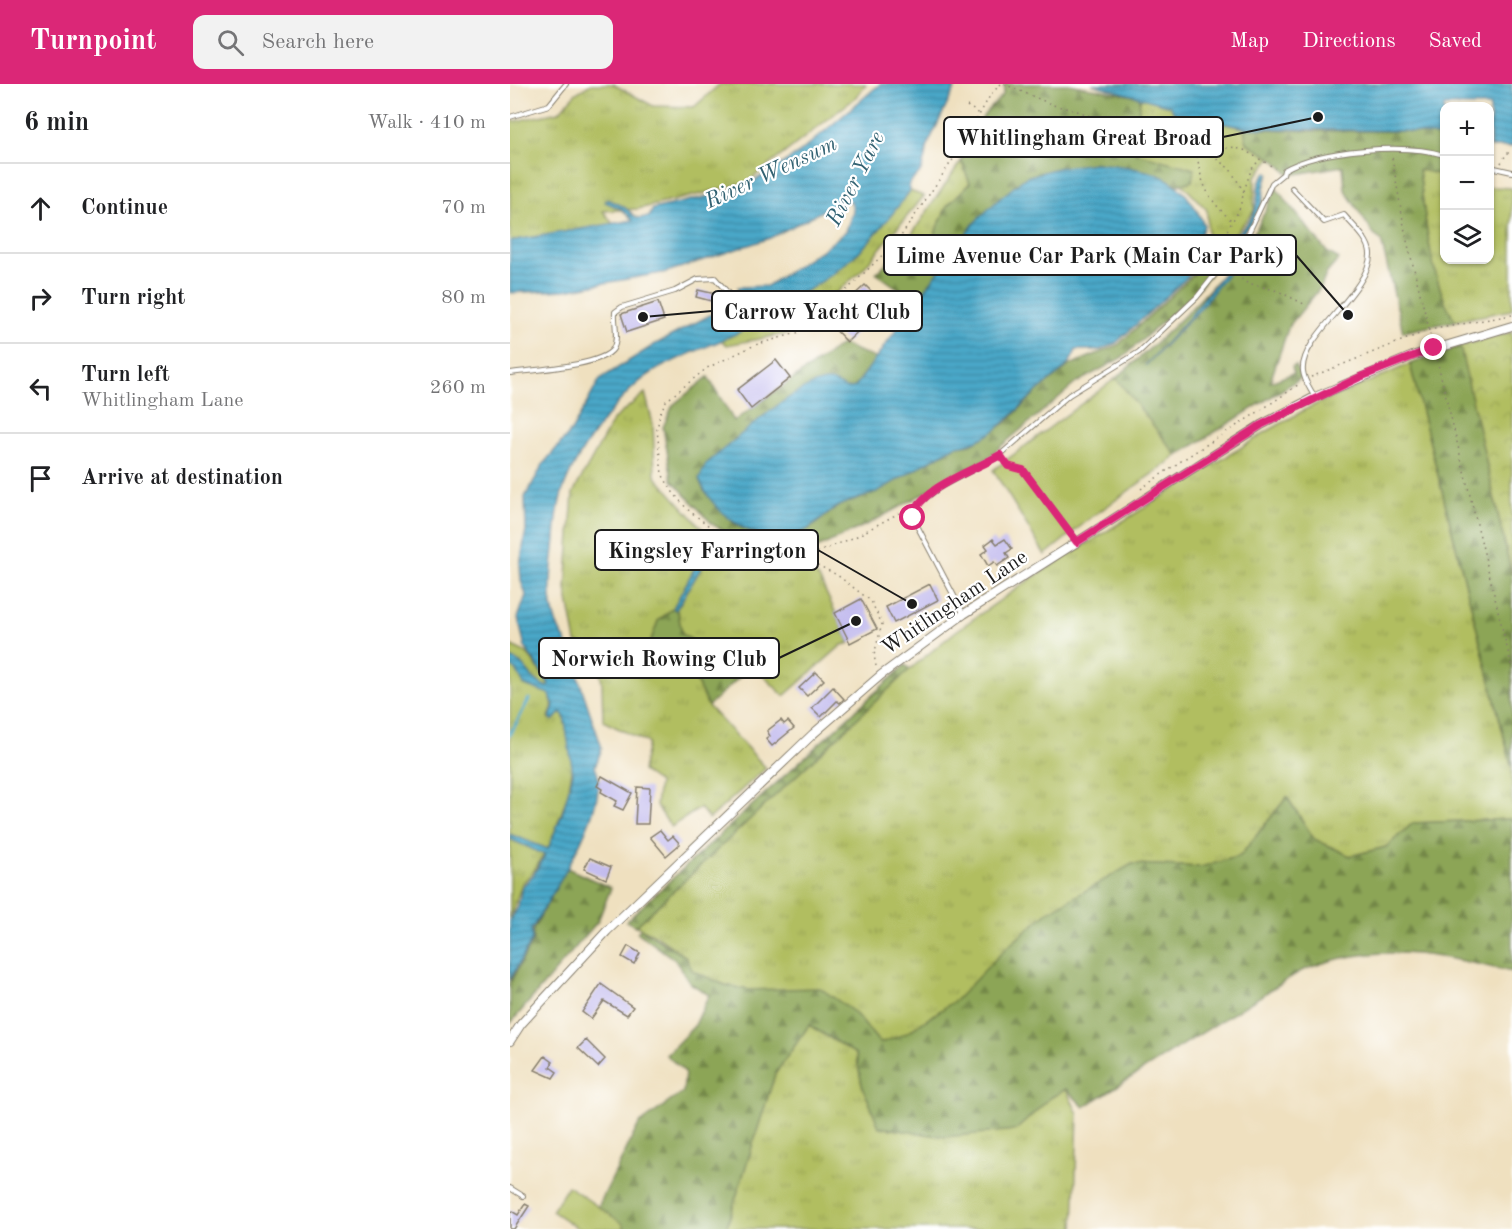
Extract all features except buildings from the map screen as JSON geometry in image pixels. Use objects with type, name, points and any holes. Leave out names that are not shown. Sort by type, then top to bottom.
[{"type":"street","name":"Whitlingham Lane","points":[[510,1041],[521,1024],[607,931],[813,734],[881,675],[964,614],[1261,425],[1315,397],[1434,348],[1512,326]]},
{"type":"lane","points":[[510,117],[549,105],[566,84]]},
{"type":"lane","points":[[964,614],[913,518],[919,503],[940,487],[1000,455],[1069,394],[1139,352],[1197,297],[1249,232],[1272,183],[1283,174],[1284,170],[1315,159],[1391,150],[1429,150],[1440,154]]},
{"type":"lane","points":[[1494,168],[1512,172]]},
{"type":"lane","points":[[1292,188],[1324,222],[1344,215],[1364,238],[1370,251],[1369,262],[1358,283],[1304,361],[1305,380],[1315,397]]},
{"type":"lane","points":[[510,373],[601,359],[613,349],[616,337],[615,312],[622,307],[675,291],[698,279],[715,278],[728,293]]},
{"type":"lane","points":[[1023,470],[1077,542]]},
{"type":"lane","points":[[510,1188],[523,1196]]},
{"type":"path","points":[[881,675],[874,655],[882,624],[871,601],[837,575],[804,558],[744,548],[726,539],[687,509],[662,474],[657,430],[660,413],[666,401],[706,368],[755,345],[800,332],[819,317],[899,239],[981,114],[990,94],[1001,84]]},
{"type":"path","points":[[1004,84],[1024,94],[1111,125],[1206,152],[1231,147],[1244,150],[1261,158],[1283,174]]},
{"type":"path","points":[[967,106],[981,114]]},
{"type":"path","points":[[1197,149],[1202,180],[1208,196],[1231,220]]},
{"type":"path","points":[[1391,150],[1406,237],[1512,668]]},
{"type":"path","points":[[1499,169],[1503,156],[1512,153]]},
{"type":"path","points":[[1244,192],[1251,170],[1261,158]]},
{"type":"path","points":[[1000,455],[1008,466],[1023,470]]},
{"type":"path","points":[[804,558],[845,542],[897,512],[919,503]]},
{"type":"green space","points":[[591,84],[613,84],[653,106],[694,107],[720,84],[866,84],[855,98],[746,183],[638,209],[603,211],[613,224],[510,241],[510,122],[559,112],[576,93]]},
{"type":"green space","points":[[1005,84],[1069,84],[1140,97],[1136,153],[1194,169],[1192,181],[1178,185],[1153,173],[1095,163],[1054,169],[975,222],[917,302],[876,273],[903,247],[924,259],[947,206],[970,183],[961,161],[984,115],[1003,95]]},
{"type":"green space","points":[[1140,97],[1170,106],[1174,113],[1244,128],[1247,143],[1271,158],[1255,177],[1254,211],[1227,244],[1208,261],[1207,210],[1182,184],[1192,181],[1136,153]]},
{"type":"green space","points":[[1244,128],[1406,131],[1440,136],[1440,174],[1419,170],[1434,268],[1455,321],[1403,332],[1381,240],[1374,235],[1345,190],[1343,166],[1290,175],[1273,159],[1247,143]]},
{"type":"green space","points":[[961,161],[970,183],[947,206],[924,259],[903,247]]},
{"type":"green space","points":[[1419,169],[1440,174],[1440,264],[1494,264],[1494,187],[1512,188],[1512,310],[1455,321],[1439,287],[1426,227]]},
{"type":"green space","points":[[1276,188],[1327,252],[1339,259],[1326,274],[1321,287],[1289,326],[1270,382],[1294,373],[1292,367],[1295,365],[1301,378],[1177,456],[1116,378],[1183,317],[1215,283],[1253,235]]},
{"type":"green space","points":[[910,191],[924,196],[862,270],[791,333],[727,345],[721,340],[796,303],[793,298],[830,276],[859,252]]},
{"type":"green space","points":[[1204,259],[1222,260],[1195,293],[1123,357],[1076,383],[986,459],[872,522],[815,549],[775,549],[747,542],[713,525],[672,480],[663,427],[673,405],[708,377],[734,421],[842,344],[877,359],[855,387],[847,389],[699,479],[704,491],[737,526],[756,534],[809,529],[840,505],[874,493],[956,446],[971,444],[1006,423],[1035,393],[1070,365],[1118,345],[1197,271]]},
{"type":"green space","points":[[1512,332],[1512,575],[1460,346]]},
{"type":"green space","points":[[1460,346],[1512,577],[1512,768],[1410,364]]},
{"type":"green space","points":[[1410,364],[1512,768],[1512,819],[1413,823],[1386,847],[1350,856],[1314,839],[1287,797],[1240,856],[1201,867],[1132,864],[956,1000],[905,1034],[879,1044],[854,1012],[725,985],[692,971],[685,956],[655,935],[636,926],[904,674],[956,631],[1035,576],[1266,432],[1310,407]]},
{"type":"green space","points":[[1116,378],[1177,456],[1092,517],[1045,555],[993,470]]},
{"type":"green space","points":[[645,393],[653,424],[655,476],[708,535],[712,536],[673,608],[658,621],[659,660],[689,666],[708,706],[766,768],[709,819],[700,808],[671,827],[656,805],[659,783],[642,771],[648,743],[603,721],[602,683],[595,649],[576,642],[566,589],[573,493],[614,419]]},
{"type":"green space","points":[[733,553],[803,561],[819,578],[850,643],[842,645],[784,696],[744,657],[729,649],[702,647],[682,634],[676,610],[708,556]]},
{"type":"green space","points":[[673,608],[678,612],[682,634],[702,647],[729,649],[754,664],[708,706],[689,666],[658,660],[650,643],[658,621]]},
{"type":"green space","points":[[510,645],[527,653],[549,684],[547,689],[552,707],[548,718],[553,720],[561,712],[564,716],[573,763],[568,794],[550,845],[533,872],[522,884],[510,919]]},
{"type":"green space","points":[[905,665],[910,669],[636,926],[626,921]]},
{"type":"green space","points":[[1287,797],[1314,839],[1350,856],[1386,847],[1413,823],[1512,819],[1512,972],[1457,960],[1405,953],[1379,953],[1326,962],[1299,972],[1084,1107],[1066,1089],[1050,1098],[1016,1130],[945,1137],[879,1127],[862,1085],[856,1054],[809,1025],[775,1074],[726,1229],[625,1229],[621,1223],[598,1207],[639,1124],[683,1092],[685,1072],[666,1055],[695,1025],[709,995],[690,983],[675,960],[637,932],[641,929],[685,956],[693,971],[725,985],[747,990],[820,988],[854,1012],[880,1043],[905,1034],[956,1000],[1005,949],[1048,912],[1132,864],[1201,867],[1240,856]]},
{"type":"green space","points":[[567,868],[611,888],[598,921],[510,1024],[510,983],[533,940],[533,930]]},
{"type":"green space","points":[[809,1025],[856,1054],[862,1085],[1016,1130],[1050,1098],[1066,1089],[1078,1114],[1074,1229],[726,1229],[775,1074]]},
{"type":"green space","points":[[568,1186],[622,1223],[625,1229],[579,1229],[552,1211]]},
{"type":"water","points":[[880,84],[957,84],[929,142],[921,171],[909,184],[910,191],[897,208],[859,252],[830,276],[794,298],[796,304],[792,303],[744,330],[664,366],[640,382],[626,394],[600,425],[569,475],[558,512],[551,573],[551,597],[555,620],[566,641],[602,748],[595,767],[598,782],[596,802],[577,849],[531,930],[532,939],[510,980],[510,921],[518,907],[522,887],[534,874],[545,855],[510,839],[510,834],[548,849],[563,811],[573,773],[564,716],[561,712],[553,721],[550,718],[554,705],[549,694],[524,685],[516,670],[510,666],[510,658],[520,663],[540,683],[547,687],[549,684],[525,647],[518,618],[526,595],[521,581],[520,565],[526,530],[525,497],[544,463],[572,430],[600,379],[654,345],[753,292],[738,292],[738,287],[767,286],[825,248],[846,231],[853,211],[851,202],[845,199],[770,238],[667,272],[565,290],[510,293],[510,241],[633,220],[621,209],[605,202],[607,199],[623,206],[637,218],[649,217],[653,209],[743,188],[799,153]]},
{"type":"water","points":[[1092,84],[1512,84],[1512,147],[1494,147],[1494,102],[1440,102],[1440,136],[1406,131],[1246,128],[1174,113],[1170,106]]},
{"type":"water","points":[[1095,163],[1147,171],[1161,176],[1185,193],[1204,225],[1200,237],[1206,252],[1195,270],[1116,343],[1100,350],[1076,350],[1064,369],[990,433],[980,439],[956,446],[876,492],[837,507],[808,529],[792,535],[776,537],[759,534],[729,519],[717,507],[699,479],[706,464],[748,428],[801,390],[817,383],[830,381],[847,389],[855,387],[975,222],[1026,177],[1057,168]]},
{"type":"water","points":[[1266,172],[1269,174],[1258,213],[1226,251],[1224,249],[1252,217],[1258,187]]},
{"type":"water","points":[[1228,267],[1231,269],[1201,308],[1145,366],[1188,319]]},
{"type":"water","points":[[712,536],[718,540],[676,610],[673,608]]},
{"type":"waterway","points":[[510,735],[529,699]]},
{"type":"place","name":"Whitlingham Great Broad","points":[[1318,117]]},
{"type":"place","name":"Lime Avenue Car Park (Main Car Park)","points":[[1348,315]]},
{"type":"place","name":"Carrow Yacht Club","points":[[643,317]]},
{"type":"place","name":"Kingsley Farrington","points":[[912,604]]},
{"type":"place","name":"Norwich Rowing Club","points":[[856,621]]},
{"type":"route","points":[[913,518],[914,509],[924,498],[1000,455],[1008,466],[1023,470],[1077,542],[1261,425],[1315,397],[1434,348]]},
{"type":"water label","name":"River Wensum","points":[[771,173]]},
{"type":"water label","name":"River Yare","points":[[856,179]]}]
